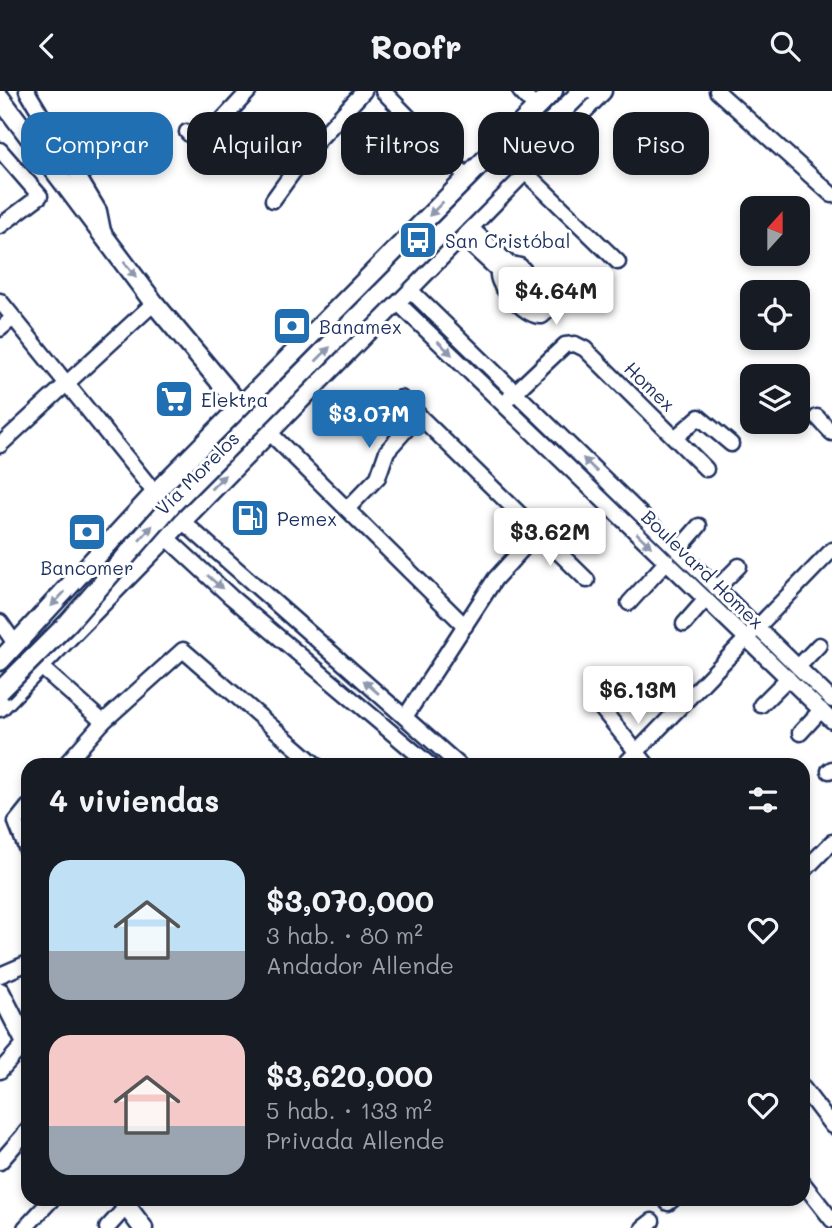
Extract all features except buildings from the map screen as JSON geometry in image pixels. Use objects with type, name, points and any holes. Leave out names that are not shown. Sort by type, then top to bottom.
[{"type":"main road","name":"Vía Morelos","points":[[0,661],[155,493],[553,91]]},
{"type":"main road","points":[[0,691],[68,623],[170,506],[582,91]]},
{"type":"main road","name":"Vía Morelos","points":[[582,112],[602,91]]},
{"type":"main road","points":[[0,98],[155,303],[239,407],[268,431]]},
{"type":"main road","name":"Vía Morelos","points":[[0,707],[520,175]]},
{"type":"main road","points":[[0,992],[21,1033]]},
{"type":"main road","points":[[126,1206],[143,1228]]},
{"type":"street","points":[[27,91],[99,211],[104,236]]},
{"type":"street","points":[[230,112],[249,91]]},
{"type":"street","points":[[327,131],[364,91]]},
{"type":"street","points":[[383,91],[467,177]]},
{"type":"street","points":[[520,91],[536,108]]},
{"type":"street","points":[[718,91],[832,195]]},
{"type":"street","points":[[0,150],[40,196],[0,226]]},
{"type":"street","points":[[272,200],[290,175]]},
{"type":"street","points":[[528,175],[618,262]]},
{"type":"street","points":[[465,231],[504,267]]},
{"type":"street","name":"Boulevard Homex","points":[[402,294],[514,393],[678,549],[757,627],[828,710]]},
{"type":"street","name":"Boulevard Homex","points":[[402,294],[503,404],[747,638],[793,672]]},
{"type":"street","points":[[0,301],[155,493]]},
{"type":"street","points":[[0,445],[68,386],[155,303]]},
{"type":"street","points":[[0,329],[13,318]]},
{"type":"street","name":"Homex","points":[[503,404],[565,345],[575,344],[585,349],[706,469]]},
{"type":"street","points":[[401,398],[587,580]]},
{"type":"street","points":[[347,509],[378,477],[387,451],[419,415]]},
{"type":"street","name":"Homex","points":[[676,437],[699,417],[731,444]]},
{"type":"street","points":[[817,417],[832,433]]},
{"type":"street","points":[[268,431],[465,626]]},
{"type":"street","points":[[598,495],[609,483]]},
{"type":"street","points":[[181,520],[451,758]]},
{"type":"street","points":[[678,549],[699,526]]},
{"type":"street","points":[[405,717],[495,579],[538,532]]},
{"type":"street","points":[[165,536],[422,758]]},
{"type":"street","points":[[644,758],[747,638],[832,551]]},
{"type":"street","points":[[629,603],[667,561]]},
{"type":"street","points":[[717,588],[738,566]]},
{"type":"street","points":[[684,624],[706,599]]},
{"type":"street","points":[[0,622],[16,645]]},
{"type":"street","points":[[761,705],[819,645]]},
{"type":"street","points":[[71,758],[103,722],[183,650],[309,758]]},
{"type":"street","points":[[324,674],[338,658]]},
{"type":"street","points":[[41,667],[103,722]]},
{"type":"street","points":[[602,709],[642,758]]},
{"type":"street","points":[[800,733],[828,710]]},
{"type":"street","points":[[21,819],[17,829],[21,838]]},
{"type":"street","points":[[810,865],[832,842]]},
{"type":"street","points":[[0,975],[21,966]]},
{"type":"street","points":[[0,1071],[21,1051]]},
{"type":"street","points":[[810,1097],[832,1126]]},
{"type":"street","points":[[0,1162],[21,1138]]},
{"type":"street","points":[[810,1192],[832,1220]]},
{"type":"street","points":[[25,1228],[45,1206]]},
{"type":"street","points":[[107,1228],[122,1206]]},
{"type":"place","name":"San Cristóbal","points":[[418,240]]},
{"type":"place","name":"Banamex","points":[[292,326]]},
{"type":"place","name":"Elektra","points":[[174,399]]},
{"type":"place","name":"Pemex","points":[[250,518]]},
{"type":"place","name":"Bancomer","points":[[87,532]]}]
